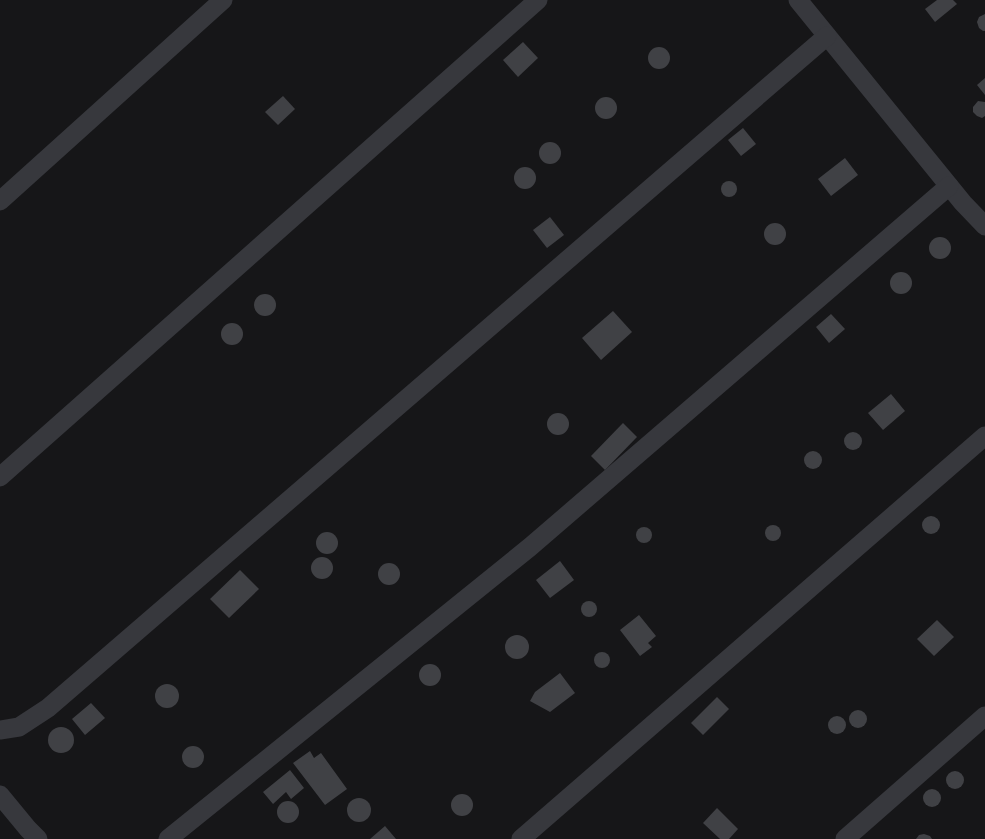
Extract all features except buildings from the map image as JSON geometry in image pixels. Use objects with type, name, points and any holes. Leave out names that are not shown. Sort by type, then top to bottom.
[{"type":"street","points":[[0,201],[224,0]]},
{"type":"street","points":[[0,477],[538,0]]},
{"type":"street","points":[[798,0],[963,203],[982,219]]},
{"type":"street","points":[[0,730],[20,727],[48,708],[827,36]]},
{"type":"street","points":[[168,839],[530,546],[949,186]]},
{"type":"street","points":[[521,839],[985,436]]},
{"type":"street","points":[[845,839],[985,716]]},
{"type":"street","points":[[0,795],[38,839]]}]
